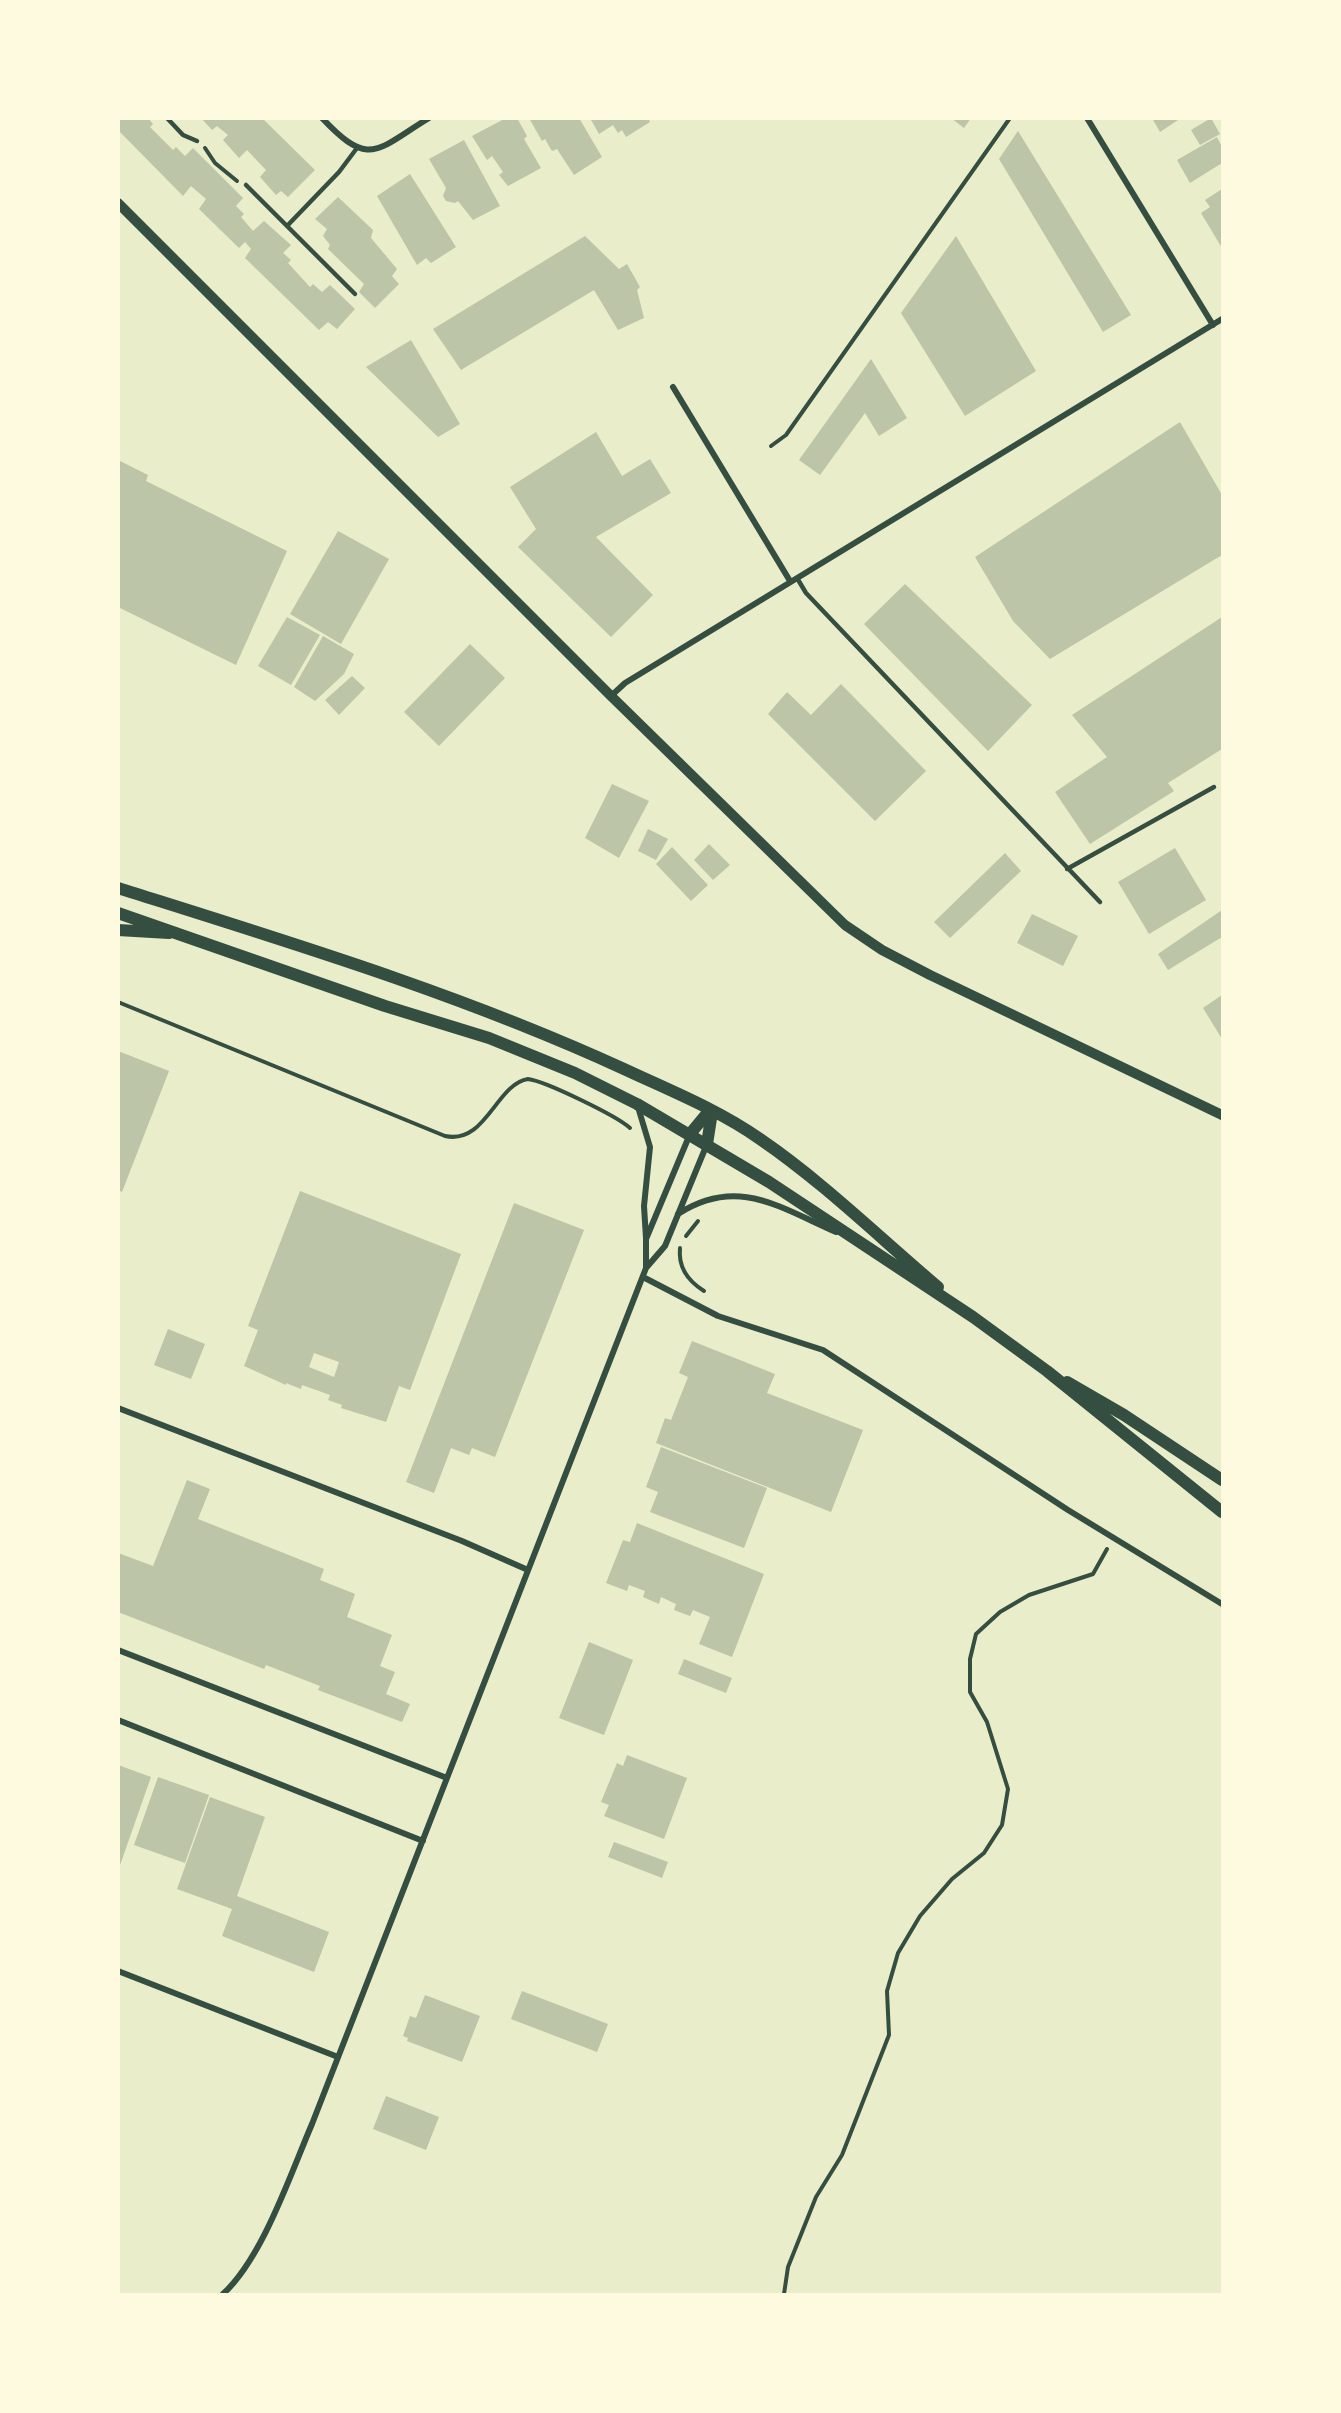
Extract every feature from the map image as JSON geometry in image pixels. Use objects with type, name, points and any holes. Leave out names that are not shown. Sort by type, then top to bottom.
[{"type":"main road","points":[[118,888],[288,941],[514,1022],[581,1049],[711,1112],[760,1138],[973,1317]]},
{"type":"main road","points":[[118,913],[385,1006],[489,1038],[575,1073],[637,1104],[707,1144],[973,1317],[1047,1371],[1222,1512]]},
{"type":"main road","points":[[118,930],[142,934],[179,933]]},
{"type":"main road","points":[[690,1134],[711,1112]]},
{"type":"main road","points":[[707,1144],[711,1112]]},
{"type":"main road","points":[[1047,1371],[1124,1415],[1222,1480]]},
{"type":"street","points":[[322,118],[342,139],[357,148],[374,150],[429,118]]},
{"type":"street","points":[[1087,118],[1213,325]]},
{"type":"street","points":[[118,202],[324,405],[611,696],[845,925],[882,950],[930,975],[1222,1115]]},
{"type":"street","points":[[611,696],[625,683],[1222,319]]},
{"type":"street","points":[[673,387],[793,580]]},
{"type":"street","points":[[223,2295],[245,2266],[265,2231],[312,2124],[643,1277],[646,1268],[644,1206],[650,1147],[647,1130],[637,1104]]},
{"type":"street","points":[[646,1239],[690,1134]]},
{"type":"street","points":[[646,1268],[665,1245],[707,1144]]},
{"type":"street","points":[[676,1215],[712,1197],[750,1197],[853,1239]]},
{"type":"street","points":[[643,1277],[718,1316],[823,1350],[1113,1538],[1222,1604]]},
{"type":"street","points":[[118,1408],[462,1541],[528,1570]]},
{"type":"street","points":[[118,1650],[447,1778]]},
{"type":"street","points":[[118,1720],[423,1840]]},
{"type":"street","points":[[118,1971],[338,2057]]},
{"type":"lane","points":[[167,118],[183,135],[196,141]]},
{"type":"lane","points":[[287,226],[343,167],[357,148]]},
{"type":"lane","points":[[246,185],[355,294]]},
{"type":"lane","points":[[793,580],[1100,902]]},
{"type":"lane","points":[[1067,869],[1214,787]]},
{"type":"path","points":[[771,446],[786,435],[1010,118]]},
{"type":"path","points":[[196,141],[203,145],[219,167],[246,185]]},
{"type":"path","points":[[118,1002],[445,1136],[458,1137],[480,1124],[512,1086],[528,1079],[544,1084],[620,1120],[634,1133]]},
{"type":"path","points":[[704,1217],[694,1225],[683,1242],[679,1256],[681,1266],[691,1282],[707,1293],[705,1298]]},
{"type":"path","points":[[784,2295],[788,2267],[812,2207],[842,2155],[889,2035],[887,1991],[898,1953],[920,1916],[952,1879],[984,1853],[1002,1825],[1008,1789],[987,1722],[970,1692],[970,1659],[976,1634],[1000,1612],[1029,1594],[1093,1574],[1113,1538]]},
{"type":"building","points":[[118,118],[148,118],[153,124],[150,127],[173,150],[176,147],[185,156],[193,148],[243,198],[236,206],[244,214],[241,217],[253,231],[264,221],[291,245],[283,253],[291,260],[288,263],[310,287],[313,284],[322,292],[330,285],[355,309],[337,329],[328,322],[319,330],[245,258],[251,249],[245,242],[239,248],[199,209],[206,199],[191,186],[183,196],[118,130]]},
{"type":"building","points":[[201,118],[262,118],[315,170],[288,197],[281,191],[276,195],[260,177],[266,170],[247,150],[239,158],[223,140],[228,135],[217,126],[212,130]]},
{"type":"building","points":[[506,118],[517,118],[527,136],[524,139],[541,168],[508,186],[499,175],[503,172],[492,156],[487,160],[472,136]]},
{"type":"building","points":[[529,118],[579,118],[602,157],[574,175],[557,149],[552,151],[545,139],[542,141]]},
{"type":"building","points":[[590,118],[648,118],[650,122],[626,137],[622,130],[618,133],[613,125],[599,134]]},
{"type":"building","points":[[951,118],[971,118],[964,128]]},
{"type":"building","points":[[1152,118],[1181,118],[1160,132]]},
{"type":"building","points":[[1211,118],[1220,134],[1200,145],[1191,130]]},
{"type":"building","points":[[1018,131],[1131,315],[1103,332],[999,159]]},
{"type":"building","points":[[1217,137],[1222,147],[1222,163],[1190,183],[1177,160]]},
{"type":"building","points":[[464,140],[500,206],[473,220],[458,201],[455,203],[446,201],[443,196],[446,188],[429,159]]},
{"type":"building","points":[[410,174],[456,247],[431,263],[426,258],[417,265],[377,196]]},
{"type":"building","points":[[1222,189],[1222,248],[1201,213],[1210,207],[1205,200]]},
{"type":"building","points":[[338,197],[373,230],[371,238],[397,269],[392,276],[399,284],[375,308],[359,292],[364,284],[328,249],[330,245],[323,236],[327,229],[315,219]]},
{"type":"building","points":[[585,236],[619,269],[627,264],[640,287],[637,290],[644,318],[618,330],[594,290],[461,370],[433,329]]},
{"type":"building","points":[[956,236],[1036,371],[965,416],[901,313]]},
{"type":"building","points":[[411,340],[460,424],[438,437],[366,367]]},
{"type":"building","points":[[871,359],[907,418],[879,436],[865,413],[820,475],[799,460]]},
{"type":"building","points":[[1180,422],[1222,495],[1222,555],[1050,659],[1013,621],[975,557]]},
{"type":"building","points":[[596,432],[622,476],[650,459],[671,493],[596,537],[653,595],[611,637],[518,547],[536,529],[510,487]]},
{"type":"building","points":[[118,460],[148,475],[146,481],[287,551],[236,665],[118,607]]},
{"type":"building","points":[[338,531],[389,559],[341,644],[290,614]]},
{"type":"building","points":[[905,584],[1032,705],[988,751],[864,624]]},
{"type":"building","points":[[287,617],[320,635],[291,685],[258,666]]},
{"type":"building","points":[[1222,617],[1222,749],[1168,783],[1174,791],[1090,844],[1055,792],[1107,757],[1072,715]]},
{"type":"building","points":[[323,636],[354,654],[344,674],[315,701],[294,687]]},
{"type":"building","points":[[470,644],[505,678],[439,746],[404,712]]},
{"type":"building","points":[[352,676],[365,688],[339,715],[325,700]]},
{"type":"building","points":[[841,684],[926,771],[875,821],[768,714],[787,692],[811,715]]},
{"type":"building","points":[[612,784],[649,801],[619,858],[585,838]]},
{"type":"building","points":[[648,829],[668,839],[656,860],[638,851]]},
{"type":"building","points":[[709,844],[730,865],[713,880],[694,860]]},
{"type":"building","points":[[672,847],[708,885],[691,901],[656,864]]},
{"type":"building","points":[[1175,848],[1206,900],[1149,934],[1118,882]]},
{"type":"building","points":[[1005,853],[1021,871],[950,938],[934,922]]},
{"type":"building","points":[[1222,910],[1222,937],[1168,970],[1158,954]]},
{"type":"building","points":[[1032,914],[1078,936],[1063,966],[1017,943]]},
{"type":"building","points":[[1222,995],[1222,1039],[1203,1008]]},
{"type":"building","points":[[118,1051],[169,1071],[122,1192],[118,1190]]},
{"type":"building","points":[[300,1191],[461,1254],[410,1390],[399,1386],[386,1422],[341,1408],[342,1405],[328,1400],[330,1395],[302,1385],[301,1389],[286,1383],[286,1385],[244,1366],[258,1330],[248,1326]],"holes":[[[314,1353],[339,1362],[334,1377],[309,1367]]]},
{"type":"building","points":[[514,1203],[584,1230],[495,1457],[472,1448],[469,1455],[451,1448],[434,1493],[406,1482]]},
{"type":"building","points":[[168,1329],[205,1344],[191,1379],[154,1365]]},
{"type":"building","points":[[692,1341],[775,1374],[767,1393],[863,1430],[831,1512],[656,1443],[665,1418],[671,1420],[688,1377],[679,1373]]},
{"type":"building","points":[[661,1447],[767,1488],[744,1548],[650,1512],[658,1492],[646,1487]]},
{"type":"building","points":[[187,1480],[210,1489],[198,1519],[324,1569],[320,1580],[355,1594],[347,1617],[392,1635],[380,1666],[395,1672],[386,1694],[410,1704],[402,1722],[318,1690],[320,1686],[266,1665],[264,1669],[118,1612],[118,1553],[153,1566]]},
{"type":"building","points":[[637,1523],[764,1574],[732,1657],[699,1644],[710,1617],[693,1610],[690,1616],[674,1610],[676,1604],[661,1597],[659,1604],[643,1597],[645,1591],[629,1585],[627,1591],[606,1583],[623,1540],[630,1542]]},
{"type":"building","points":[[589,1642],[633,1660],[604,1735],[559,1718]]},
{"type":"building","points":[[684,1659],[732,1678],[726,1693],[678,1674]]},
{"type":"building","points":[[627,1755],[687,1778],[664,1839],[604,1816],[609,1805],[601,1802],[617,1763],[623,1766]]},
{"type":"building","points":[[118,1765],[151,1777],[119,1868],[118,1868]]},
{"type":"building","points":[[158,1777],[209,1795],[185,1863],[134,1845]]},
{"type":"building","points":[[210,1797],[265,1817],[237,1896],[329,1932],[314,1972],[222,1936],[232,1909],[177,1889]]},
{"type":"building","points":[[614,1842],[668,1862],[662,1878],[608,1857]]},
{"type":"building","points":[[522,1991],[608,2024],[597,2052],[511,2019]]},
{"type":"building","points":[[425,1995],[480,2016],[462,2062],[407,2041],[408,2038],[403,2036],[410,2016],[416,2018]]},
{"type":"building","points":[[386,2096],[439,2117],[426,2150],[373,2129]]}]
